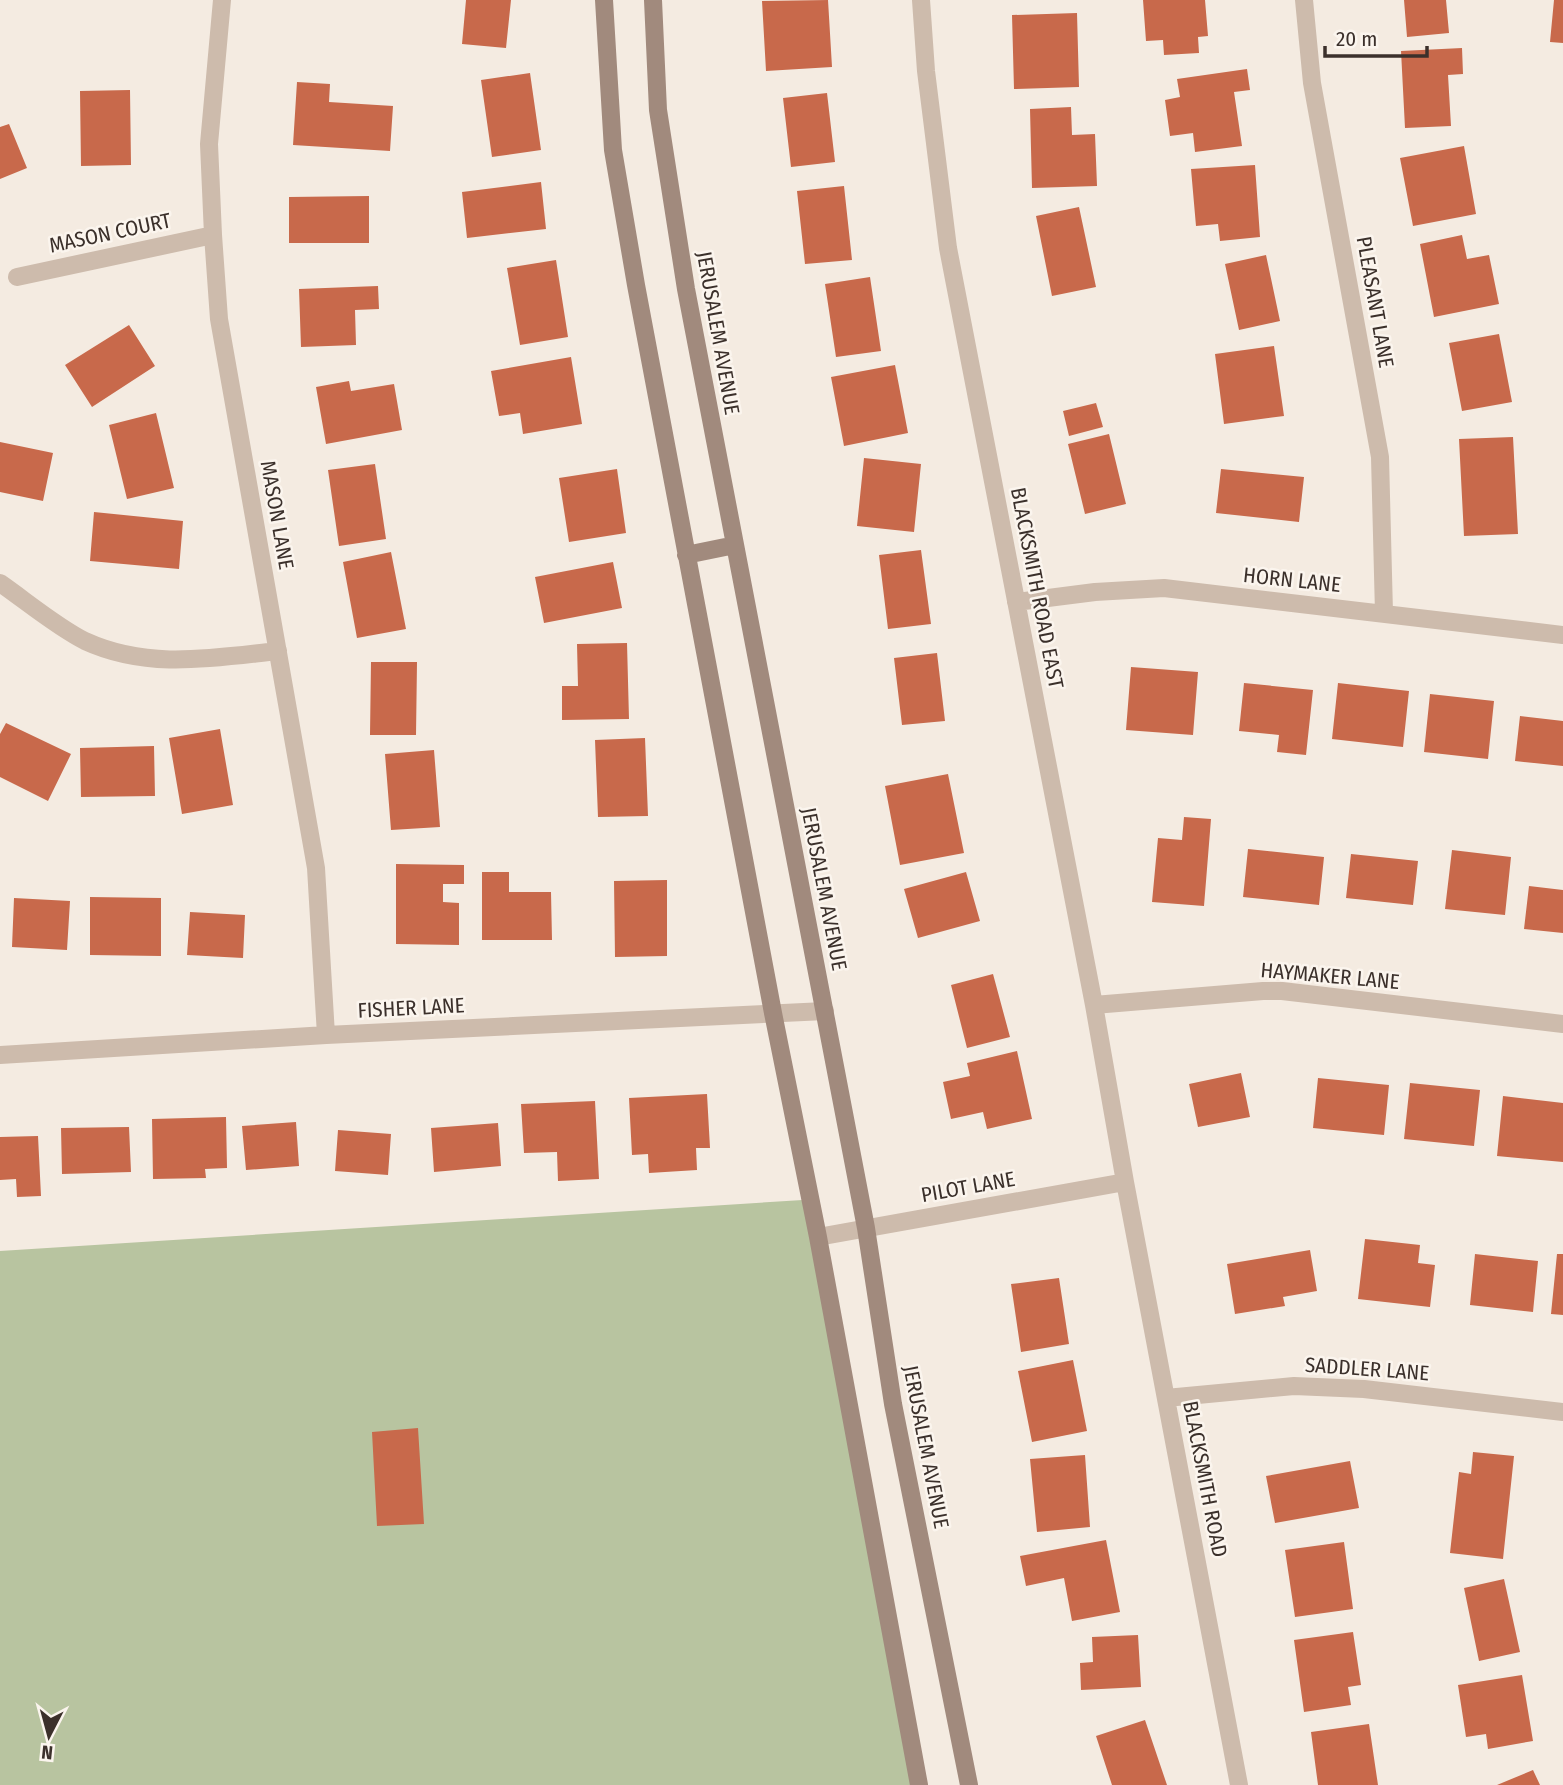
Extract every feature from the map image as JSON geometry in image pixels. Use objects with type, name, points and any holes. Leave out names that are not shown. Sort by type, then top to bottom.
[{"type":"main road","points":[[604,0],[613,150],[686,555],[818,1237],[919,1785]]},
{"type":"main road","name":"JERUSALEM AVENUE","points":[[653,0],[658,110],[686,289],[866,1228],[893,1404],[969,1785]]},
{"type":"main road","points":[[686,555],[735,545]]},
{"type":"street","name":"MASON LANE","points":[[222,0],[209,144],[219,319],[316,868],[326,1035]]},
{"type":"street","name":"BLACKSMITH ROAD EAST","points":[[921,0],[926,71],[948,248],[1094,1005],[1125,1182]]},
{"type":"street","name":"PLEASANT LANE","points":[[1304,0],[1311,83],[1380,457],[1384,613]]},
{"type":"street","name":"MASON COURT","points":[[17,276],[213,235]]},
{"type":"street","points":[[0,583],[71,633],[119,653],[194,660],[278,651]]},
{"type":"street","name":"HORN LANE","points":[[1016,602],[1095,592],[1164,588],[1563,635]]},
{"type":"street","name":"HAYMAKER LANE","points":[[1094,1005],[1282,991],[1563,1024]]},
{"type":"street","name":"FISHER LANE","points":[[0,1055],[326,1035],[825,1011]]},
{"type":"street","name":"PILOT LANE","points":[[818,1237],[1125,1182]]},
{"type":"street","name":"BLACKSMITH ROAD","points":[[1125,1182],[1239,1785]]},
{"type":"street","name":"SADDLER LANE","points":[[1166,1398],[1294,1387],[1364,1389],[1563,1412]]},
{"type":"green space","points":[[819,1199],[927,1785],[0,1785],[0,1251]]},
{"type":"building","points":[[466,0],[511,0],[506,48],[462,44]]},
{"type":"building","points":[[828,0],[832,67],[766,71],[762,1]]},
{"type":"building","points":[[1143,0],[1205,0],[1208,36],[1198,37],[1199,53],[1164,55],[1163,40],[1146,41]]},
{"type":"building","points":[[1404,0],[1446,0],[1449,33],[1407,37]]},
{"type":"building","points":[[1554,0],[1563,0],[1563,43],[1550,42]]},
{"type":"building","points":[[1077,13],[1079,87],[1014,89],[1012,15]]},
{"type":"building","points":[[1462,48],[1463,74],[1448,75],[1451,126],[1405,128],[1401,51]]},
{"type":"building","points":[[1247,69],[1250,90],[1234,92],[1242,146],[1195,152],[1193,133],[1170,136],[1165,100],[1180,97],[1177,79]]},
{"type":"building","points":[[530,73],[541,150],[492,157],[481,80]]},
{"type":"building","points":[[297,82],[330,84],[329,102],[393,106],[390,151],[293,145]]},
{"type":"building","points":[[130,90],[131,165],[81,166],[80,91]]},
{"type":"building","points":[[827,93],[835,162],[791,167],[783,98]]},
{"type":"building","points":[[1071,107],[1072,135],[1095,134],[1097,186],[1032,188],[1030,109]]},
{"type":"building","points":[[9,124],[27,168],[0,179],[0,127]]},
{"type":"building","points":[[1464,146],[1476,214],[1413,226],[1400,158]]},
{"type":"building","points":[[1255,165],[1260,237],[1220,241],[1218,224],[1196,226],[1191,169]]},
{"type":"building","points":[[541,182],[546,229],[467,238],[462,192]]},
{"type":"building","points":[[844,186],[852,260],[805,264],[797,191]]},
{"type":"building","points":[[369,196],[369,243],[289,243],[289,197]]},
{"type":"building","points":[[1079,207],[1096,287],[1052,296],[1036,216]]},
{"type":"building","points":[[1462,235],[1467,259],[1489,255],[1499,304],[1434,317],[1420,244]]},
{"type":"building","points":[[1266,255],[1280,321],[1239,330],[1225,264]]},
{"type":"building","points":[[556,260],[568,337],[520,345],[507,268]]},
{"type":"building","points":[[870,277],[881,351],[836,357],[825,284]]},
{"type":"building","points":[[378,286],[379,309],[355,310],[356,345],[301,347],[299,289]]},
{"type":"building","points":[[129,325],[155,366],[92,407],[65,365]]},
{"type":"building","points":[[1499,334],[1512,402],[1462,411],[1449,343]]},
{"type":"building","points":[[1274,346],[1284,416],[1224,424],[1215,354]]},
{"type":"building","points":[[571,357],[582,424],[523,434],[520,413],[499,416],[491,371]]},
{"type":"building","points":[[895,365],[908,433],[844,446],[831,377]]},
{"type":"building","points":[[349,381],[351,391],[394,384],[402,430],[326,444],[316,387]]},
{"type":"building","points":[[1096,403],[1103,427],[1069,436],[1063,411]]},
{"type":"building","points":[[156,413],[174,488],[127,499],[109,425]]},
{"type":"building","points":[[1109,434],[1126,504],[1085,514],[1068,444]]},
{"type":"building","points":[[1513,437],[1518,534],[1464,536],[1459,439]]},
{"type":"building","points":[[0,442],[53,453],[43,501],[0,492]]},
{"type":"building","points":[[864,458],[921,464],[914,532],[857,526]]},
{"type":"building","points":[[375,464],[386,539],[339,546],[328,470]]},
{"type":"building","points":[[617,469],[626,533],[569,542],[559,478]]},
{"type":"building","points":[[1221,469],[1304,477],[1299,522],[1216,513]]},
{"type":"building","points":[[94,512],[183,521],[179,569],[90,561]]},
{"type":"building","points":[[921,550],[931,624],[888,629],[879,555]]},
{"type":"building","points":[[391,552],[406,629],[357,638],[343,562]]},
{"type":"building","points":[[613,562],[622,608],[544,623],[535,577]]},
{"type":"building","points":[[627,643],[629,719],[562,720],[562,686],[578,686],[577,644]]},
{"type":"building","points":[[937,653],[945,721],[902,725],[894,658]]},
{"type":"building","points":[[371,662],[417,662],[416,735],[370,735]]},
{"type":"building","points":[[1131,667],[1198,672],[1193,735],[1126,730]]},
{"type":"building","points":[[1244,683],[1313,690],[1306,755],[1277,752],[1279,735],[1239,731]]},
{"type":"building","points":[[1338,683],[1409,691],[1403,747],[1332,739]]},
{"type":"building","points":[[1430,694],[1494,701],[1488,759],[1424,752]]},
{"type":"building","points":[[1520,716],[1563,721],[1563,766],[1515,761]]},
{"type":"building","points":[[6,723],[71,754],[48,801],[0,777],[0,734]]},
{"type":"building","points":[[220,729],[233,805],[182,814],[169,738]]},
{"type":"building","points":[[645,738],[648,816],[598,817],[595,740]]},
{"type":"building","points":[[154,746],[155,796],[81,797],[80,748]]},
{"type":"building","points":[[434,750],[440,827],[391,830],[385,754]]},
{"type":"building","points":[[948,774],[964,853],[900,865],[885,786]]},
{"type":"building","points":[[1184,817],[1211,819],[1204,906],[1152,902],[1158,838],[1182,840]]},
{"type":"building","points":[[1248,849],[1324,857],[1319,905],[1243,897]]},
{"type":"building","points":[[1452,850],[1511,857],[1505,915],[1445,909]]},
{"type":"building","points":[[1351,854],[1418,861],[1413,905],[1346,898]]},
{"type":"building","points":[[396,864],[464,865],[464,884],[443,884],[443,902],[459,903],[459,945],[396,944]]},
{"type":"building","points":[[482,872],[509,872],[509,892],[551,892],[552,940],[482,940]]},
{"type":"building","points":[[966,872],[980,921],[918,938],[904,889]]},
{"type":"building","points":[[667,880],[667,956],[615,957],[614,881]]},
{"type":"building","points":[[1529,886],[1563,890],[1563,933],[1524,929]]},
{"type":"building","points":[[90,897],[161,898],[161,956],[90,955]]},
{"type":"building","points":[[14,898],[70,901],[67,950],[12,947]]},
{"type":"building","points":[[190,912],[245,915],[243,958],[187,955]]},
{"type":"building","points":[[993,974],[1010,1037],[967,1048],[951,985]]},
{"type":"building","points":[[1017,1051],[1032,1119],[987,1129],[983,1112],[951,1119],[943,1082],[970,1076],[967,1063]]},
{"type":"building","points":[[1241,1073],[1250,1117],[1198,1127],[1189,1084]]},
{"type":"building","points":[[1318,1078],[1389,1085],[1384,1135],[1313,1128]]},
{"type":"building","points":[[1410,1083],[1480,1090],[1474,1146],[1404,1139]]},
{"type":"building","points":[[707,1094],[710,1148],[696,1148],[697,1170],[649,1173],[648,1154],[632,1155],[629,1098]]},
{"type":"building","points":[[1503,1096],[1563,1103],[1563,1162],[1497,1156]]},
{"type":"building","points":[[595,1101],[599,1179],[558,1181],[557,1152],[524,1153],[521,1104]]},
{"type":"building","points":[[226,1117],[227,1168],[205,1169],[206,1178],[153,1179],[152,1119]]},
{"type":"building","points":[[296,1122],[299,1166],[246,1170],[242,1126]]},
{"type":"building","points":[[498,1123],[501,1166],[434,1172],[431,1128]]},
{"type":"building","points":[[129,1127],[131,1172],[62,1174],[61,1128]]},
{"type":"building","points":[[338,1130],[391,1134],[388,1175],[335,1171]]},
{"type":"building","points":[[38,1136],[41,1196],[17,1197],[16,1179],[0,1180],[0,1137]]},
{"type":"building","points":[[1365,1239],[1420,1245],[1418,1263],[1435,1265],[1430,1307],[1358,1299]]},
{"type":"building","points":[[1310,1250],[1317,1291],[1283,1297],[1285,1306],[1235,1314],[1227,1264]]},
{"type":"building","points":[[1475,1254],[1538,1261],[1533,1312],[1470,1305]]},
{"type":"building","points":[[1557,1254],[1563,1254],[1563,1315],[1551,1314]]},
{"type":"building","points":[[1059,1278],[1069,1344],[1021,1352],[1011,1284]]},
{"type":"building","points":[[1073,1360],[1087,1431],[1032,1442],[1018,1371]]},
{"type":"building","points":[[418,1428],[424,1524],[377,1526],[372,1432]]},
{"type":"building","points":[[1473,1452],[1514,1456],[1503,1559],[1450,1553],[1459,1472],[1471,1474]]},
{"type":"building","points":[[1085,1455],[1090,1527],[1037,1532],[1030,1459]]},
{"type":"building","points":[[1350,1461],[1359,1508],[1275,1523],[1266,1476]]},
{"type":"building","points":[[1106,1540],[1120,1612],[1072,1621],[1064,1578],[1026,1586],[1020,1556]]},
{"type":"building","points":[[1344,1542],[1353,1609],[1295,1617],[1285,1550]]},
{"type":"building","points":[[1504,1579],[1520,1652],[1479,1661],[1464,1588]]},
{"type":"building","points":[[1353,1632],[1361,1685],[1348,1687],[1351,1705],[1304,1712],[1294,1640]]},
{"type":"building","points":[[1138,1635],[1141,1687],[1081,1690],[1080,1663],[1093,1662],[1092,1637]]},
{"type":"building","points":[[1522,1675],[1533,1741],[1488,1749],[1486,1734],[1466,1737],[1458,1685]]},
{"type":"building","points":[[1145,1720],[1167,1785],[1112,1785],[1096,1736]]},
{"type":"building","points":[[1369,1724],[1378,1785],[1318,1785],[1311,1732]]},
{"type":"building","points":[[1533,1770],[1540,1785],[1497,1785]]}]
